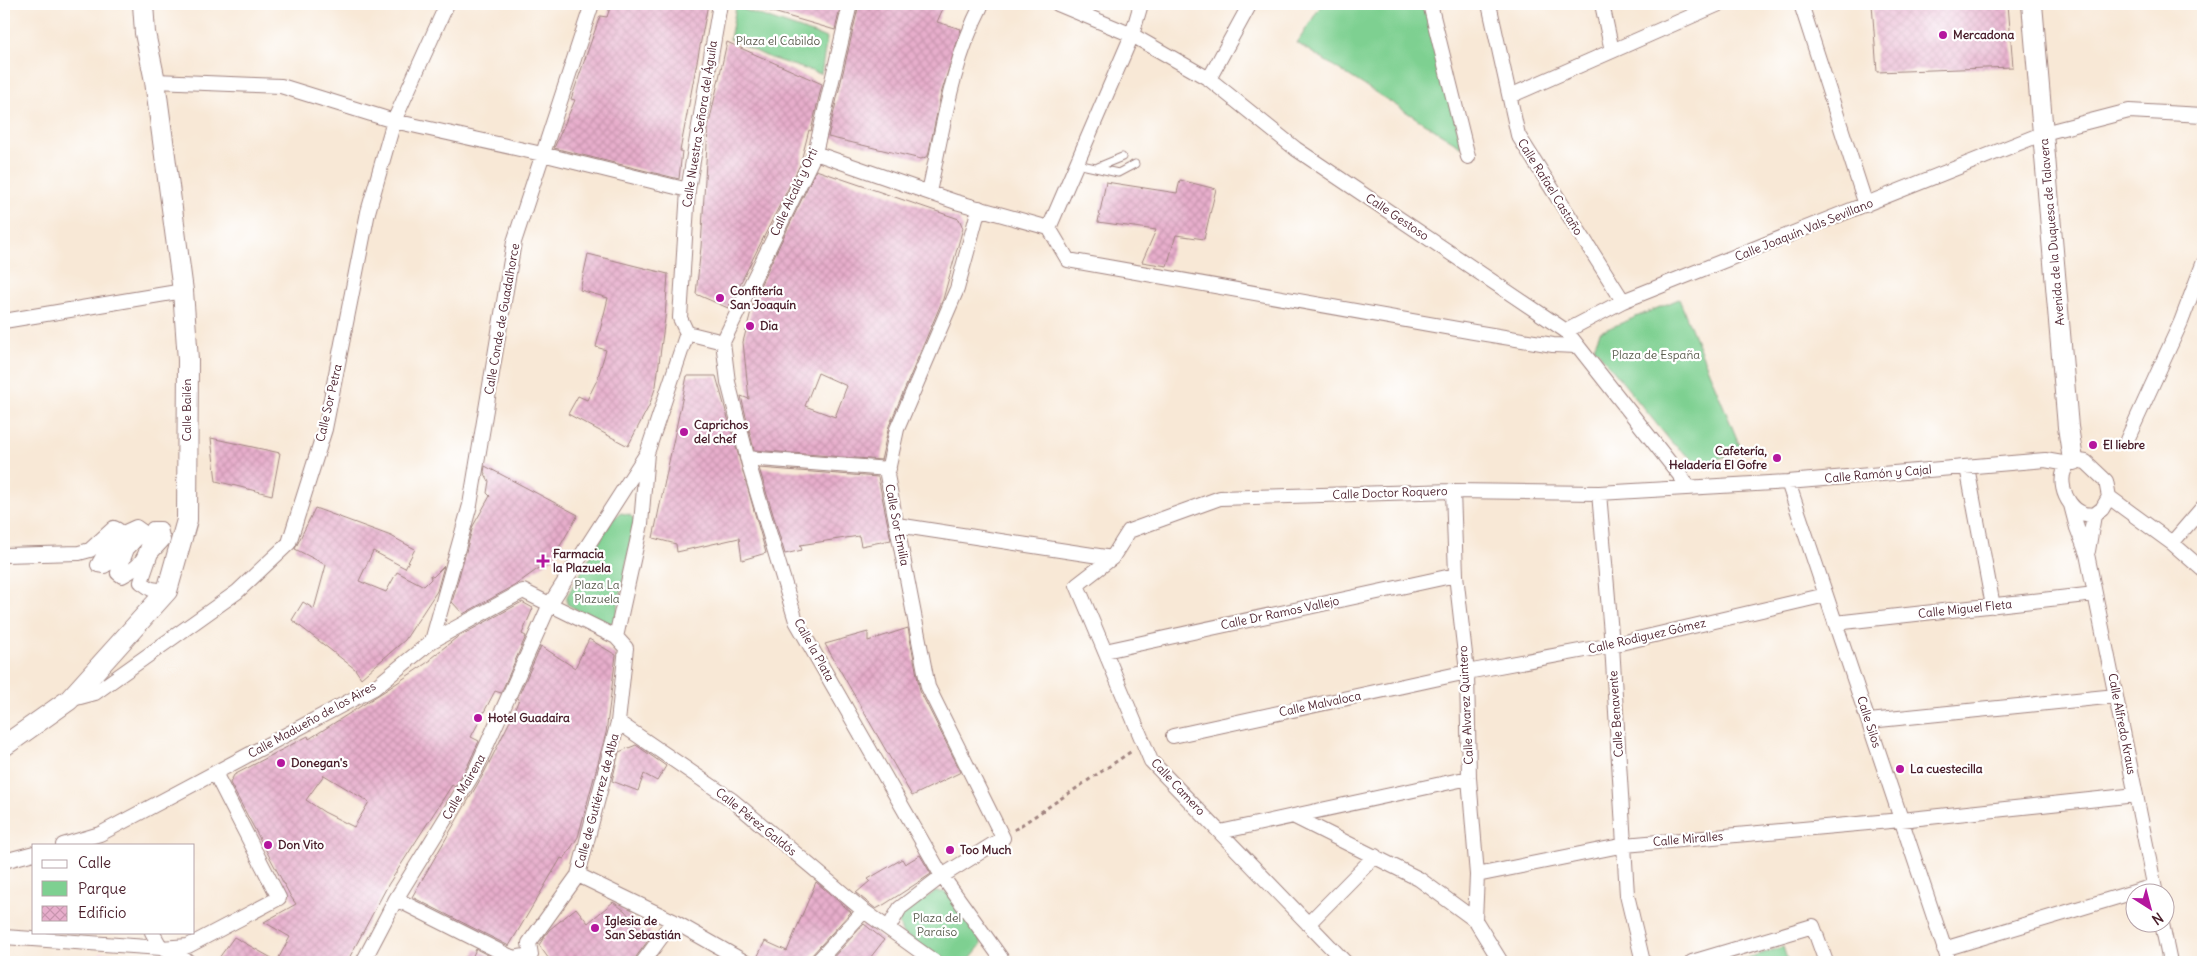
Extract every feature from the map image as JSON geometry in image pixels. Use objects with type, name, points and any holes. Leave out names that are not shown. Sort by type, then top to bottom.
[{"type":"main road","name":"Calle Bailén","points":[[4,746],[69,700],[167,591],[187,520],[188,360],[183,291],[143,4]]},
{"type":"main road","name":"Avenida de la Duquesa de Talavera","points":[[2032,4],[2070,462]]},
{"type":"street","name":"Calle Sor Petra","points":[[69,700],[95,693],[229,597],[289,543],[325,429],[368,212],[394,120],[447,4]]},
{"type":"street","name":"Calle Conde de Guadalhorce","points":[[432,640],[470,505],[514,242],[592,4]]},
{"type":"street","name":"Calle Nuestra Señora del Águila","points":[[687,333],[680,318],[688,190],[720,4]]},
{"type":"street","name":"Calle Alcalá y Orti","points":[[723,342],[815,153],[850,4]]},
{"type":"street","points":[[929,192],[953,79],[969,30],[982,4]]},
{"type":"street","name":"Calle Gestoso","points":[[1058,4],[1132,35],[1209,80],[1296,149],[1566,331],[1689,488]]},
{"type":"street","points":[[1049,228],[1132,35],[1141,4]]},
{"type":"street","points":[[1209,80],[1250,4]]},
{"type":"street","points":[[1430,4],[1468,157]]},
{"type":"street","name":"Calle Rafael Castaño","points":[[1490,4],[1518,136],[1623,302]]},
{"type":"street","points":[[1602,4],[1612,51]]},
{"type":"street","points":[[1510,96],[1719,4]]},
{"type":"street","points":[[1800,4],[1866,205]]},
{"type":"street","points":[[155,81],[281,86],[394,120],[688,190]]},
{"type":"street","name":"Calle Joaquín Vals Sevillano","points":[[1566,331],[1623,302],[2044,133],[2129,111],[2203,115]]},
{"type":"street","points":[[815,153],[929,192],[1049,228],[1068,260],[1474,332],[1553,345],[1578,346]]},
{"type":"street","name":"Calle Sor Emilia","points":[[979,208],[957,289],[897,429],[888,475],[928,687],[1004,838]]},
{"type":"street","points":[[2127,440],[2181,322],[2203,264]]},
{"type":"street","points":[[4,321],[183,291]]},
{"type":"street","points":[[647,453],[550,604],[616,636],[642,524],[647,453],[687,333],[723,342]]},
{"type":"street","name":"Calle la Plata","points":[[723,342],[727,375],[747,458],[796,621],[942,876]]},
{"type":"street","points":[[747,458],[889,469]]},
{"type":"street","name":"Calle Ramón y Cajal","points":[[1689,488],[1788,482],[2045,460],[2070,462]]},
{"type":"street","points":[[2071,505],[2082,514],[2094,515],[2102,509],[2109,497],[2106,482],[2086,462],[2070,462],[2062,476],[2064,489],[2087,554]]},
{"type":"street","points":[[1966,467],[1993,606]]},
{"type":"street","name":"Calle Silos","points":[[1788,482],[1949,962]]},
{"type":"street","name":"Calle Doctor Roquero","points":[[1112,558],[1129,531],[1220,498],[1453,491],[1599,493],[1689,488]]},
{"type":"street","name":"Calle Alvarez Quintero","points":[[1453,491],[1456,575],[1467,672],[1469,778],[1477,875],[1475,920]]},
{"type":"street","name":"Calle Benavente","points":[[1599,493],[1612,645],[1628,895],[1644,962]]},
{"type":"street","points":[[2109,497],[2172,543],[2203,570]]},
{"type":"street","points":[[2172,543],[2203,507]]},
{"type":"street","points":[[2087,554],[2094,515]]},
{"type":"street","points":[[897,525],[1112,558]]},
{"type":"street","points":[[4,555],[90,550],[114,528],[118,530],[98,565],[104,566],[118,557],[125,532],[136,527],[143,532],[127,549],[118,573],[122,576],[135,570],[143,562],[154,529],[160,529],[163,540],[152,553],[141,582],[151,589],[167,591]]},
{"type":"street","name":"Calle Alfredo Kraus","points":[[2087,554],[2154,884]]},
{"type":"street","name":"Calle Camero","points":[[1112,558],[1077,585],[1151,761],[1345,962]]},
{"type":"street","name":"Calle Dr Ramos Vallejo","points":[[1105,652],[1456,575]]},
{"type":"street","name":"Calle Madueño de los Aires","points":[[72,844],[103,840],[215,773],[374,688],[432,640],[523,591],[550,604]]},
{"type":"street","name":"Calle Miguel Fleta","points":[[1835,623],[2095,594]]},
{"type":"street","name":"Calle Rodiguez Gómez","points":[[1467,672],[1612,645],[1826,595]]},
{"type":"street","name":"Calle Mairena","points":[[363,962],[396,899],[476,769],[550,604]]},
{"type":"street","name":"Calle de Gutiérrez de Alba","points":[[534,959],[530,943],[578,875],[618,722],[626,648],[616,636]]},
{"type":"street","name":"Calle Malvaloca","points":[[1173,736],[1467,672]]},
{"type":"street","points":[[1869,721],[2116,696]]},
{"type":"street","name":"Calle Pérez Galdós","points":[[618,722],[732,800],[864,911],[889,927]]},
{"type":"street","points":[[4,937],[161,948],[188,946],[279,898],[215,773]]},
{"type":"street","points":[[1220,832],[1469,778]]},
{"type":"street","name":"Calle Miralles","points":[[1477,875],[1625,845],[2136,796]]},
{"type":"street","points":[[1295,817],[1420,879],[1475,920],[1501,962]]},
{"type":"street","points":[[935,962],[889,927],[900,908],[942,876],[1004,838]]},
{"type":"street","points":[[4,861],[32,854]]},
{"type":"street","points":[[1308,924],[1375,856]]},
{"type":"street","points":[[578,875],[673,921],[745,962]]},
{"type":"street","points":[[942,876],[1002,961]]},
{"type":"street","points":[[396,899],[513,958],[534,959]]},
{"type":"street","points":[[1944,948],[2124,899]]},
{"type":"street","points":[[817,962],[864,911]]},
{"type":"street","points":[[643,962],[673,921]]},
{"type":"street","points":[[1692,962],[1814,926],[1826,962]]},
{"type":"street","points":[[153,934],[161,948],[188,962]]},
{"type":"street","points":[[2164,934],[2170,962]]},
{"type":"lane","points":[[1097,167],[1122,157]]},
{"type":"lane","points":[[1077,164],[1118,173],[1135,164]]},
{"type":"path","points":[[1004,838],[1145,743]]},
{"type":"shaded area","points":[[100,952],[149,956],[163,962],[99,962]]},
{"type":"green space","points":[[1322,4],[1426,4],[1462,147],[1297,43]]},
{"type":"green space","name":"Plaza el Cabildo","points":[[736,7],[827,38],[821,74],[770,58],[730,39]]},
{"type":"green space","name":"Plaza de España","points":[[1679,299],[1742,451],[1700,465],[1672,443],[1594,347],[1600,332]]},
{"type":"green space","name":"Plaza La Plazuela","points":[[621,513],[630,515],[635,520],[615,622],[606,626],[567,604],[567,596],[613,519]]},
{"type":"green space","name":"Plaza del Paraíso","points":[[935,892],[945,892],[953,897],[981,936],[981,945],[967,962],[943,962],[902,933],[899,923],[900,915]]},
{"type":"green space","points":[[1783,947],[1788,962],[1735,962]]},
{"type":"building","points":[[611,4],[708,4],[680,151],[682,151],[679,179],[554,148],[575,100],[571,99],[600,16],[607,17]]},
{"type":"building","points":[[756,4],[841,4],[835,30],[756,7]]},
{"type":"building","points":[[859,4],[945,4],[937,22],[961,29],[941,94],[928,156],[921,159],[828,137]]},
{"type":"building","name":"Mercadona","points":[[1872,4],[2008,4],[2013,67],[1877,72]]},
{"type":"building","points":[[727,42],[822,84],[811,131],[809,130],[800,165],[728,308],[696,294],[701,247],[708,128]]},
{"type":"building","points":[[816,170],[959,219],[963,228],[943,299],[889,426],[881,460],[754,450],[741,396],[749,399],[743,342],[755,296]],"holes":[[[818,373],[847,386],[835,417],[805,406]]]},
{"type":"building","points":[[1180,180],[1216,189],[1204,239],[1176,235],[1167,266],[1142,262],[1156,230],[1098,222],[1106,182],[1177,193]]},
{"type":"building","points":[[588,254],[668,274],[665,318],[656,386],[649,406],[628,446],[568,414],[578,396],[587,400],[597,380],[606,350],[596,347],[608,298],[580,290]]},
{"type":"building","points":[[687,376],[716,376],[766,553],[742,560],[739,538],[677,552],[676,544],[653,538]]},
{"type":"building","points":[[211,438],[280,453],[272,495],[216,481]]},
{"type":"building","points":[[485,466],[578,515],[553,558],[514,586],[463,614],[452,602],[473,526],[490,496],[487,493],[489,481],[484,472]]},
{"type":"building","points":[[759,468],[878,477],[891,540],[861,546],[859,536],[800,545],[802,550],[785,554]]},
{"type":"building","points":[[315,508],[391,536],[415,549],[405,568],[373,551],[359,581],[386,592],[397,572],[424,586],[431,579],[430,575],[433,577],[444,566],[437,591],[405,640],[361,678],[355,669],[292,620],[303,602],[314,609],[326,565],[295,549]]},
{"type":"building","points":[[522,602],[533,608],[522,634],[526,636],[501,693],[495,691],[471,737],[479,741],[468,765],[455,787],[452,785],[388,885],[347,962],[216,962],[234,937],[277,961],[290,937],[264,922],[296,904],[230,783],[234,775],[308,736],[309,739],[431,660],[431,658],[456,638]],"holes":[[[324,775],[369,802],[354,827],[324,812],[306,800]]]},
{"type":"building","points":[[908,628],[920,691],[961,772],[912,796],[825,644],[868,632],[868,641]]},
{"type":"building","points":[[589,639],[616,655],[606,733],[578,837],[564,859],[561,858],[509,946],[412,897],[484,773],[511,719],[519,699],[517,699],[541,646],[575,668]]},
{"type":"building","points":[[636,745],[666,766],[657,781],[644,774],[638,791],[612,781],[619,752]]},
{"type":"building","points":[[920,855],[931,874],[885,904],[876,909],[856,893],[870,881],[868,879],[902,859],[905,864]]},
{"type":"building","points":[[816,882],[851,912],[811,956],[808,962],[755,962],[765,941],[787,951]]},
{"type":"building","name":"Iglesia de San Sebastián","points":[[613,902],[625,911],[644,934],[650,929],[650,938],[634,962],[551,962],[539,945],[549,930],[576,908],[588,923]]},
{"type":"building","points":[[864,924],[884,940],[867,962],[829,962]]},
{"type":"building","points":[[476,949],[500,961],[470,962]]},
{"type":"place","name":"Mercadona","points":[[1943,35]]},
{"type":"place","name":"Confitería San Joaquín","points":[[720,298]]},
{"type":"place","name":"Dia","points":[[750,326]]},
{"type":"place","name":"Caprichos del chef","points":[[684,432]]},
{"type":"place","name":"El liebre","points":[[2093,445]]},
{"type":"place","name":"Cafetería, Heladería El Gofre","points":[[1777,458]]},
{"type":"place","name":"Farmacia la Plazuela","points":[[543,561]]},
{"type":"place","name":"Hotel Guadaíra","points":[[478,718]]},
{"type":"place","name":"Donegan's","points":[[281,763]]},
{"type":"place","name":"La cuestecilla","points":[[1900,769]]},
{"type":"place","name":"Don Vito","points":[[268,845]]},
{"type":"place","name":"Too Much","points":[[950,850]]},
{"type":"place","name":"Iglesia de San Sebastián","points":[[595,928]]}]
